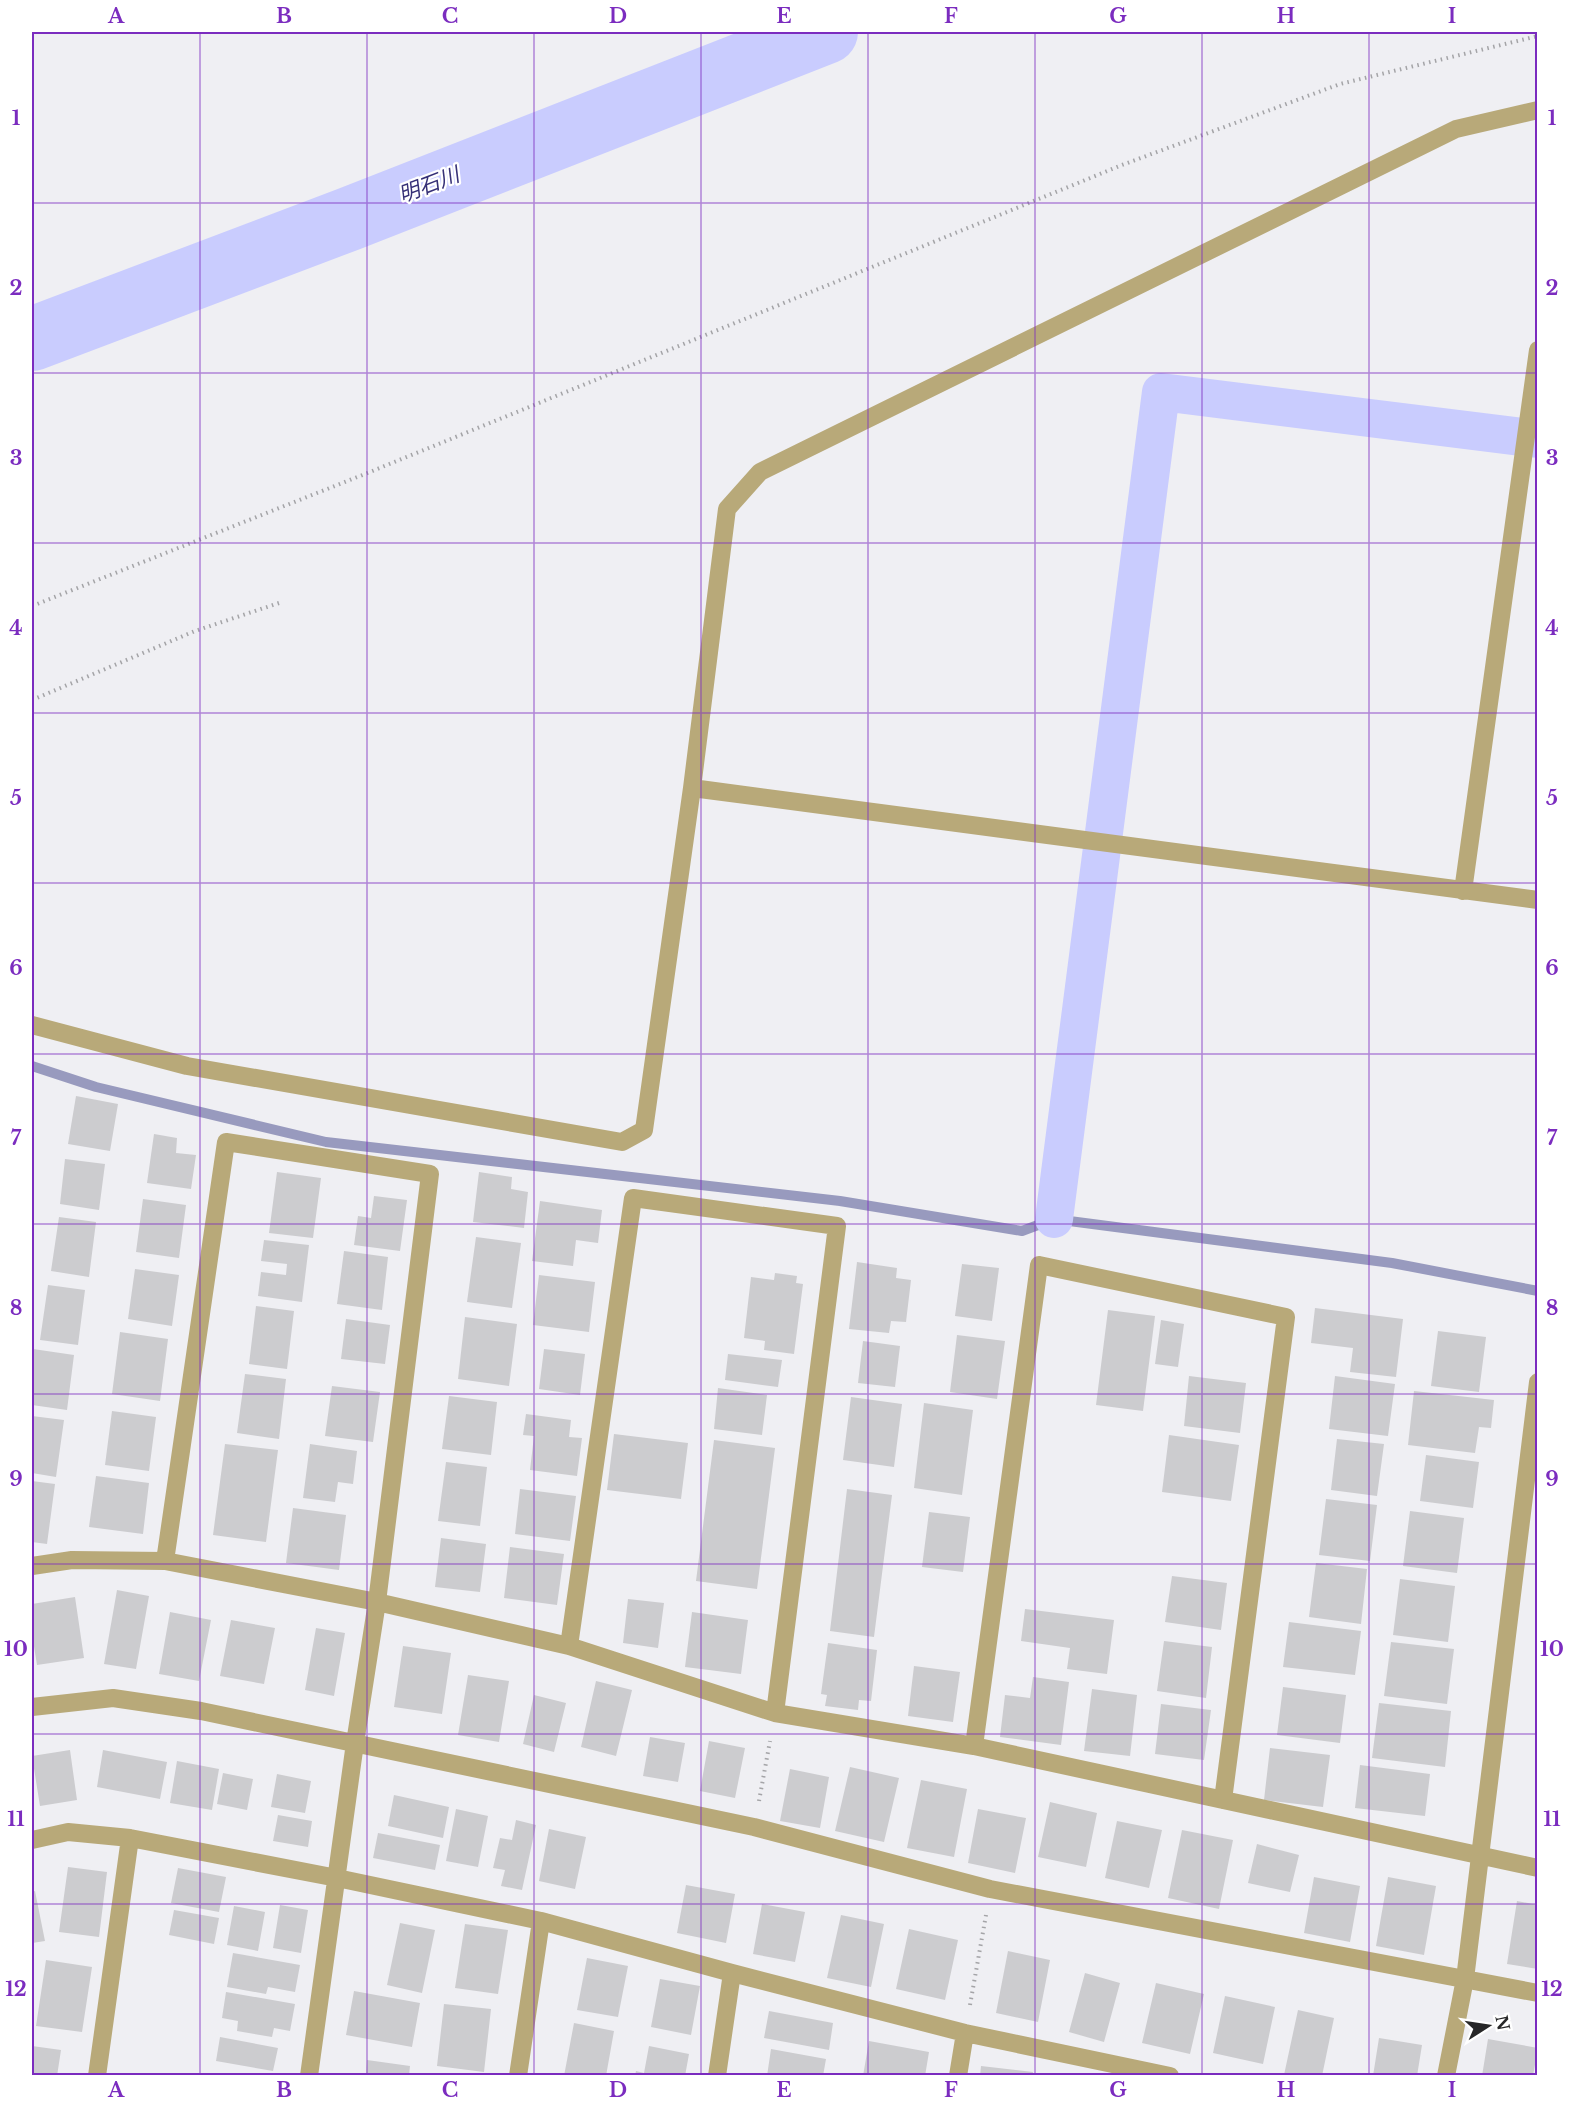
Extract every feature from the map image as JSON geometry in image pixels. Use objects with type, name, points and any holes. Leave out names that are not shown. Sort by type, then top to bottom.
[{"type":"street","points":[[32,1025],[187,1066],[622,1142],[644,1130],[692,788],[727,509],[760,472],[1456,129],[1538,110]]},
{"type":"street","points":[[1463,891],[1538,350]]},
{"type":"street","points":[[692,788],[1538,900]]},
{"type":"street","points":[[165,1561],[226,1142],[429,1174],[377,1602],[309,2076]]},
{"type":"street","points":[[569,1646],[633,1198],[837,1226],[775,1713]]},
{"type":"street","points":[[974,1746],[1039,1266],[1286,1317],[1223,1800]]},
{"type":"street","points":[[1446,2076],[1465,1979],[1538,1382]]},
{"type":"street","points":[[32,1566],[72,1560],[165,1561],[377,1602],[569,1646],[775,1713],[974,1746],[1538,1868]]},
{"type":"street","points":[[32,1707],[113,1698],[201,1711],[754,1827],[990,1889],[1538,1993]]},
{"type":"street","points":[[32,1840],[68,1832],[130,1838],[337,1878],[541,1921],[965,2033],[1170,2076]]},
{"type":"street","points":[[97,2076],[130,1838]]},
{"type":"street","points":[[518,2076],[541,1921]]},
{"type":"street","points":[[717,2076],[732,1973]]},
{"type":"street","points":[[958,2076],[965,2033]]},
{"type":"path","points":[[32,606],[365,474],[1122,165],[1340,84],[1538,36]]},
{"type":"path","points":[[32,700],[195,631],[282,602]]},
{"type":"path","points":[[754,1827],[775,1713]]},
{"type":"path","points":[[965,2033],[990,1889]]},
{"type":"building","points":[[76,1096],[118,1104],[110,1151],[68,1144]]},
{"type":"building","points":[[154,1134],[177,1138],[176,1153],[196,1155],[191,1189],[147,1183]]},
{"type":"building","points":[[65,1159],[105,1164],[99,1210],[60,1204]]},
{"type":"building","points":[[277,1172],[321,1178],[313,1238],[269,1233]]},
{"type":"building","points":[[479,1172],[512,1177],[511,1189],[528,1192],[524,1228],[473,1222]]},
{"type":"building","points":[[374,1196],[407,1200],[400,1251],[354,1245],[358,1216],[371,1218]]},
{"type":"building","points":[[143,1199],[186,1205],[179,1258],[136,1252]]},
{"type":"building","points":[[540,1201],[602,1210],[598,1243],[576,1240],[573,1266],[532,1261]]},
{"type":"building","points":[[59,1217],[96,1222],[89,1277],[51,1271]]},
{"type":"building","points":[[476,1237],[521,1243],[512,1308],[467,1302]]},
{"type":"building","points":[[264,1240],[309,1245],[302,1302],[258,1296],[261,1272],[286,1275],[287,1264],[261,1261]]},
{"type":"building","points":[[344,1251],[388,1257],[382,1310],[337,1304]]},
{"type":"building","points":[[857,1262],[897,1268],[896,1278],[911,1280],[906,1322],[891,1321],[889,1333],[849,1329]]},
{"type":"building","points":[[962,1264],[999,1268],[992,1321],[955,1316]]},
{"type":"building","points":[[135,1269],[179,1275],[172,1326],[128,1319]]},
{"type":"building","points":[[775,1273],[797,1276],[796,1283],[803,1284],[794,1354],[764,1350],[765,1341],[744,1338],[751,1277],[774,1280]]},
{"type":"building","points":[[539,1275],[595,1282],[589,1332],[533,1325]]},
{"type":"building","points":[[48,1285],[85,1290],[78,1345],[40,1340]]},
{"type":"building","points":[[256,1306],[294,1311],[287,1369],[249,1364]]},
{"type":"building","points":[[1315,1308],[1403,1319],[1396,1377],[1350,1372],[1353,1348],[1311,1343]]},
{"type":"building","points":[[1108,1310],[1155,1316],[1143,1411],[1096,1405]]},
{"type":"building","points":[[465,1317],[517,1324],[509,1386],[458,1379]]},
{"type":"building","points":[[346,1319],[390,1325],[385,1364],[341,1359]]},
{"type":"building","points":[[1161,1320],[1184,1324],[1178,1367],[1155,1364]]},
{"type":"building","points":[[1438,1331],[1486,1337],[1479,1392],[1431,1386]]},
{"type":"building","points":[[120,1332],[168,1339],[160,1401],[112,1394]]},
{"type":"building","points":[[957,1335],[1005,1341],[997,1399],[950,1392]]},
{"type":"building","points":[[863,1341],[900,1346],[895,1387],[858,1383]]},
{"type":"building","points":[[33,1349],[74,1355],[67,1410],[32,1405]]},
{"type":"building","points":[[544,1349],[585,1354],[580,1395],[539,1389]]},
{"type":"building","points":[[728,1354],[782,1360],[778,1387],[725,1380]]},
{"type":"building","points":[[245,1374],[286,1379],[279,1439],[237,1433]]},
{"type":"building","points":[[1189,1376],[1246,1383],[1240,1433],[1184,1426]]},
{"type":"building","points":[[1335,1376],[1395,1384],[1388,1436],[1329,1429]]},
{"type":"building","points":[[332,1386],[380,1392],[373,1442],[325,1436]]},
{"type":"building","points":[[718,1388],[767,1395],[762,1435],[714,1429]]},
{"type":"building","points":[[1414,1391],[1494,1400],[1491,1428],[1479,1427],[1475,1453],[1408,1445]]},
{"type":"building","points":[[449,1396],[497,1402],[491,1455],[442,1449]]},
{"type":"building","points":[[851,1397],[902,1404],[894,1467],[843,1460]]},
{"type":"building","points":[[924,1403],[973,1410],[962,1495],[914,1488]]},
{"type":"building","points":[[112,1411],[156,1417],[149,1471],[105,1465]]},
{"type":"building","points":[[526,1414],[571,1420],[569,1437],[582,1438],[577,1476],[530,1470],[534,1436],[523,1435]]},
{"type":"building","points":[[32,1416],[64,1420],[56,1477],[32,1473]]},
{"type":"building","points":[[614,1434],[688,1443],[681,1499],[607,1490]]},
{"type":"building","points":[[1169,1435],[1239,1445],[1231,1501],[1162,1492]]},
{"type":"building","points":[[1337,1439],[1384,1444],[1377,1496],[1331,1490]]},
{"type":"building","points":[[714,1440],[775,1448],[757,1589],[696,1581]]},
{"type":"building","points":[[225,1444],[278,1450],[266,1542],[213,1535]]},
{"type":"building","points":[[310,1444],[357,1451],[353,1484],[338,1482],[335,1502],[303,1498]]},
{"type":"building","points":[[1426,1455],[1479,1462],[1473,1508],[1420,1501]]},
{"type":"building","points":[[446,1462],[487,1467],[480,1526],[438,1521]]},
{"type":"building","points":[[96,1476],[149,1483],[143,1534],[89,1527]]},
{"type":"building","points":[[32,1481],[55,1484],[47,1544],[32,1542]]},
{"type":"building","points":[[520,1489],[576,1496],[570,1541],[515,1534]]},
{"type":"building","points":[[847,1489],[892,1495],[874,1637],[830,1631]]},
{"type":"building","points":[[1326,1499],[1377,1505],[1370,1561],[1319,1555]]},
{"type":"building","points":[[293,1508],[346,1515],[339,1570],[286,1563]]},
{"type":"building","points":[[1410,1511],[1464,1518],[1457,1573],[1403,1566]]},
{"type":"building","points":[[929,1512],[970,1517],[963,1572],[922,1567]]},
{"type":"building","points":[[441,1538],[486,1544],[480,1592],[435,1587]]},
{"type":"building","points":[[510,1547],[564,1554],[557,1605],[504,1598]]},
{"type":"building","points":[[1316,1563],[1367,1569],[1361,1624],[1309,1617]]},
{"type":"building","points":[[1172,1576],[1227,1583],[1221,1630],[1165,1622]]},
{"type":"building","points":[[1400,1579],[1455,1586],[1448,1642],[1393,1635]]},
{"type":"building","points":[[117,1590],[149,1596],[136,1669],[104,1664]]},
{"type":"building","points":[[75,1597],[84,1658],[37,1665],[32,1634],[32,1604]]},
{"type":"building","points":[[628,1599],[664,1603],[658,1648],[623,1643]]},
{"type":"building","points":[[1025,1609],[1114,1620],[1107,1674],[1067,1669],[1070,1648],[1021,1641]]},
{"type":"building","points":[[170,1612],[211,1620],[199,1681],[159,1674]]},
{"type":"building","points":[[692,1612],[748,1620],[741,1674],[685,1667]]},
{"type":"building","points":[[231,1620],[275,1628],[264,1684],[220,1676]]},
{"type":"building","points":[[1289,1622],[1361,1631],[1355,1675],[1283,1667]]},
{"type":"building","points":[[316,1628],[345,1633],[334,1696],[305,1690]]},
{"type":"building","points":[[1164,1641],[1212,1647],[1206,1698],[1157,1691]]},
{"type":"building","points":[[1391,1642],[1454,1649],[1447,1704],[1384,1696]]},
{"type":"building","points":[[828,1643],[877,1650],[871,1701],[859,1700],[858,1710],[825,1706],[827,1695],[821,1694]]},
{"type":"building","points":[[403,1646],[451,1653],[442,1714],[394,1707]]},
{"type":"building","points":[[914,1666],[960,1672],[953,1722],[908,1716]]},
{"type":"building","points":[[468,1675],[509,1681],[499,1742],[458,1735]]},
{"type":"building","points":[[1033,1677],[1069,1682],[1061,1745],[1000,1737],[1005,1695],[1030,1698]]},
{"type":"building","points":[[596,1681],[632,1690],[616,1756],[581,1747]]},
{"type":"building","points":[[1283,1687],[1346,1695],[1340,1743],[1277,1735]]},
{"type":"building","points":[[1092,1689],[1137,1695],[1130,1756],[1084,1751]]},
{"type":"building","points":[[534,1695],[566,1703],[554,1752],[523,1744]]},
{"type":"building","points":[[1379,1703],[1451,1711],[1445,1767],[1372,1758]]},
{"type":"building","points":[[1161,1704],[1211,1710],[1204,1760],[1155,1754]]},
{"type":"building","points":[[650,1737],[685,1743],[678,1782],[643,1776]]},
{"type":"building","points":[[709,1741],[745,1748],[735,1798],[700,1791]]},
{"type":"building","points":[[1270,1748],[1330,1755],[1323,1807],[1264,1800]]},
{"type":"building","points":[[70,1750],[77,1800],[40,1806],[32,1756]]},
{"type":"building","points":[[103,1750],[167,1762],[160,1799],[97,1787]]},
{"type":"building","points":[[177,1761],[219,1769],[212,1810],[170,1803]]},
{"type":"building","points":[[1360,1765],[1430,1774],[1425,1816],[1355,1808]]},
{"type":"building","points":[[850,1767],[899,1778],[884,1842],[835,1831]]},
{"type":"building","points":[[790,1769],[829,1777],[820,1828],[780,1821]]},
{"type":"building","points":[[223,1773],[253,1779],[247,1810],[217,1804]]},
{"type":"building","points":[[277,1774],[311,1781],[305,1813],[271,1807]]},
{"type":"building","points":[[921,1780],[967,1789],[954,1857],[907,1848]]},
{"type":"building","points":[[394,1795],[449,1807],[443,1838],[388,1826]]},
{"type":"building","points":[[1050,1802],[1097,1813],[1086,1867],[1038,1857]]},
{"type":"building","points":[[456,1809],[488,1816],[478,1867],[446,1861]]},
{"type":"building","points":[[978,1809],[1026,1818],[1015,1873],[968,1863]]},
{"type":"building","points":[[278,1815],[312,1821],[308,1847],[273,1841]]},
{"type":"building","points":[[516,1820],[536,1825],[522,1890],[501,1886],[505,1870],[493,1868],[500,1838],[512,1840]]},
{"type":"building","points":[[1117,1821],[1162,1830],[1149,1888],[1105,1878]]},
{"type":"building","points":[[549,1829],[586,1837],[575,1889],[539,1881]]},
{"type":"building","points":[[1182,1830],[1233,1840],[1219,1909],[1168,1898]]},
{"type":"building","points":[[378,1833],[440,1845],[435,1870],[373,1858]]},
{"type":"building","points":[[1257,1844],[1299,1855],[1290,1892],[1248,1883]]},
{"type":"building","points":[[68,1867],[107,1872],[99,1937],[59,1932]]},
{"type":"building","points":[[178,1868],[226,1877],[219,1912],[171,1903]]},
{"type":"building","points":[[1314,1877],[1360,1886],[1350,1942],[1304,1933]]},
{"type":"building","points":[[1388,1877],[1436,1886],[1424,1955],[1376,1946]]},
{"type":"building","points":[[686,1885],[735,1894],[726,1943],[677,1933]]},
{"type":"building","points":[[35,1891],[45,1941],[32,1943],[32,1892]]},
{"type":"building","points":[[1517,1901],[1538,1905],[1538,1969],[1507,1964]]},
{"type":"building","points":[[762,1904],[805,1912],[795,1962],[753,1954]]},
{"type":"building","points":[[280,1905],[308,1910],[301,1953],[273,1948]]},
{"type":"building","points":[[234,1906],[265,1912],[258,1951],[227,1945]]},
{"type":"building","points":[[174,1910],[219,1918],[214,1944],[169,1935]]},
{"type":"building","points":[[841,1915],[884,1924],[871,1987],[827,1978]]},
{"type":"building","points":[[400,1923],[435,1930],[422,1993],[387,1985]]},
{"type":"building","points":[[465,1924],[508,1930],[498,1994],[455,1988]]},
{"type":"building","points":[[909,1929],[958,1940],[945,2000],[896,1989]]},
{"type":"building","points":[[1008,1951],[1050,1960],[1038,2022],[996,2013]]},
{"type":"building","points":[[233,1953],[300,1965],[295,1992],[268,1987],[266,1994],[227,1987]]},
{"type":"building","points":[[587,1958],[628,1966],[618,2017],[577,2010]]},
{"type":"building","points":[[46,1960],[92,1967],[82,2032],[36,2026]]},
{"type":"building","points":[[1085,1973],[1120,1983],[1104,2042],[1069,2032]]},
{"type":"building","points":[[660,1979],[700,1986],[691,2035],[651,2027]]},
{"type":"building","points":[[1156,1983],[1204,1994],[1190,2054],[1142,2043]]},
{"type":"building","points":[[354,1991],[420,2003],[412,2047],[346,2035]]},
{"type":"building","points":[[226,1992],[295,2004],[290,2031],[274,2028],[272,2037],[237,2031],[238,2021],[222,2018]]},
{"type":"building","points":[[1225,1996],[1275,2007],[1263,2064],[1213,2053]]},
{"type":"building","points":[[444,2004],[491,2009],[484,2072],[437,2066]]},
{"type":"building","points":[[1298,2010],[1334,2018],[1322,2076],[1284,2075]]},
{"type":"building","points":[[769,2011],[833,2023],[829,2050],[764,2038]]},
{"type":"building","points":[[574,2023],[614,2031],[606,2076],[564,2076]]},
{"type":"building","points":[[220,2037],[278,2048],[273,2071],[216,2061]]},
{"type":"building","points":[[1379,2038],[1422,2045],[1417,2076],[1373,2076]]},
{"type":"building","points":[[1488,2039],[1538,2048],[1533,2076],[1482,2076]]},
{"type":"building","points":[[869,2041],[929,2052],[925,2076],[863,2076]]},
{"type":"building","points":[[32,2046],[61,2050],[57,2076],[32,2076]]},
{"type":"building","points":[[649,2046],[689,2054],[685,2076],[635,2076],[636,2071],[644,2073]]},
{"type":"building","points":[[771,2049],[826,2059],[823,2076],[767,2076]]},
{"type":"building","points":[[367,2060],[410,2066],[409,2076],[366,2076]]},
{"type":"building","points":[[981,2066],[1033,2072],[1032,2076],[980,2076]]},
{"type":"waterway","name":"明石川","points":[[32,339],[349,219],[826,32]]},
{"type":"waterway","points":[[1054,1219],[1161,392],[1538,439]]},
{"type":"waterway","points":[[32,1066],[96,1087],[326,1142],[840,1201],[1022,1231],[1054,1219],[1392,1263],[1538,1291]]}]
